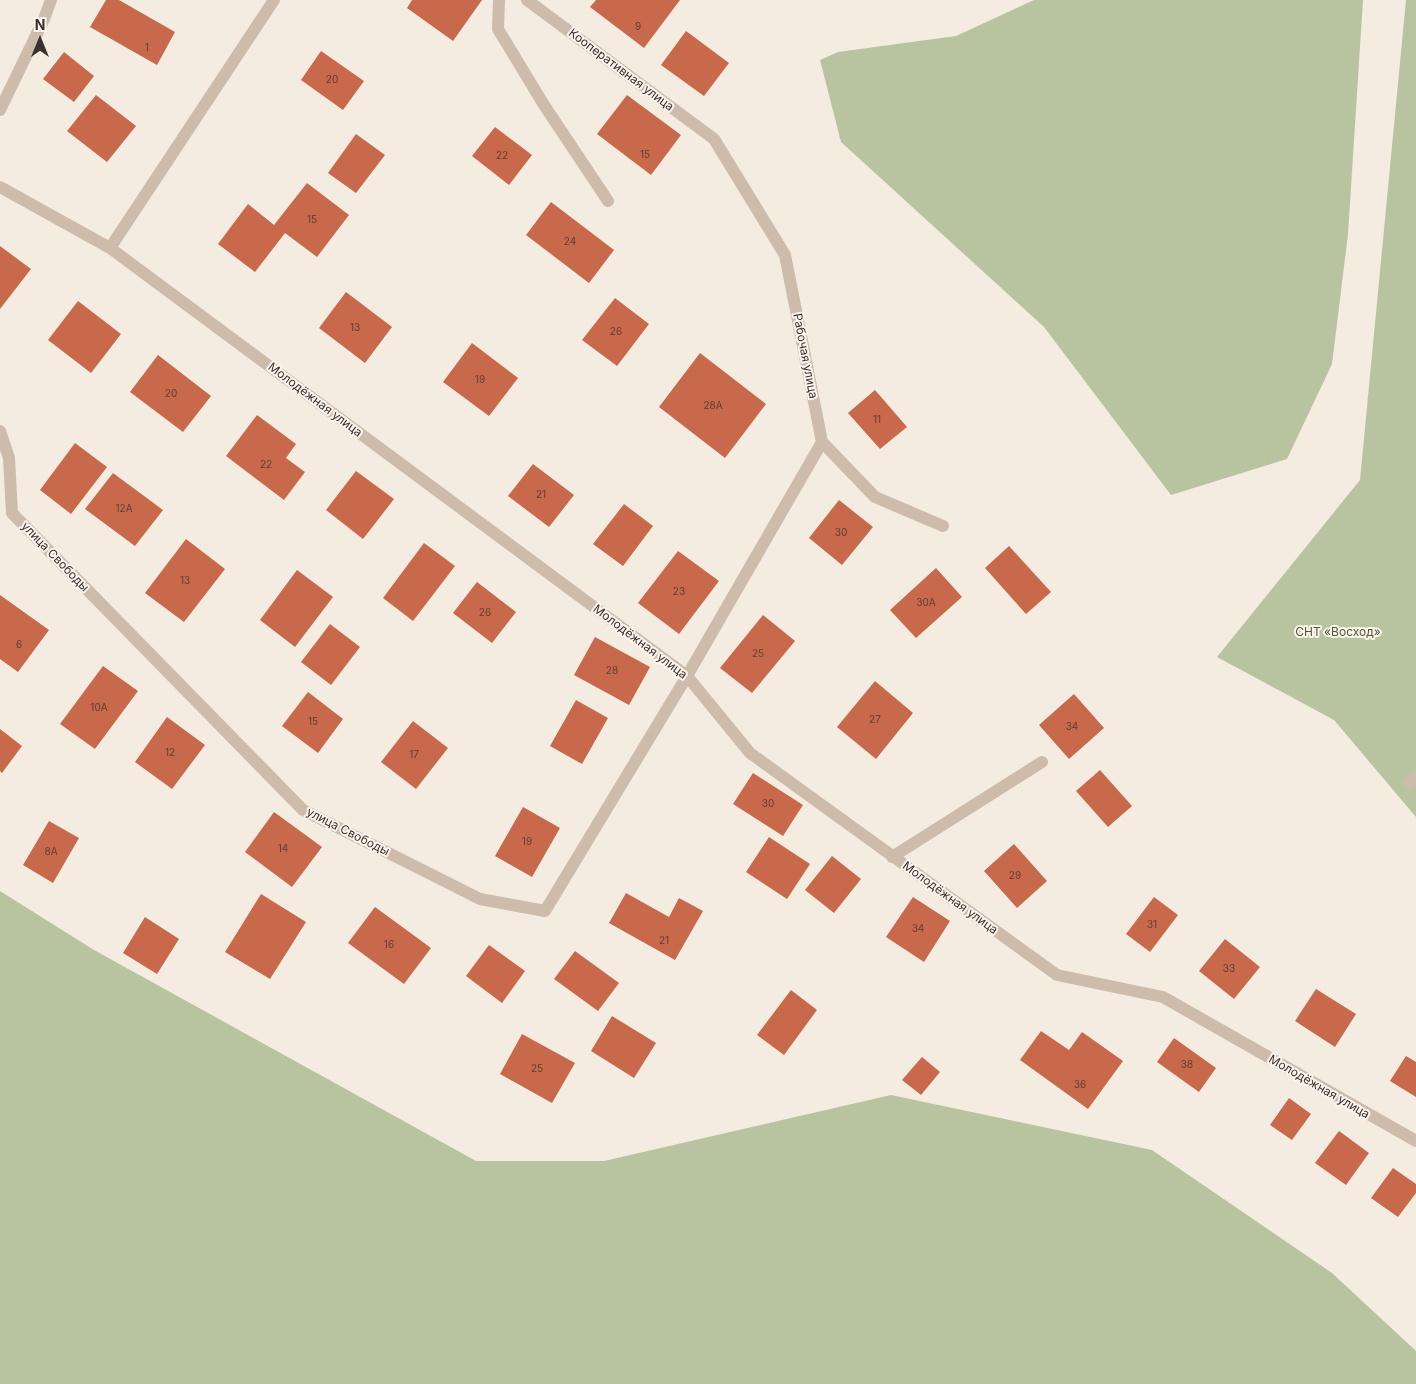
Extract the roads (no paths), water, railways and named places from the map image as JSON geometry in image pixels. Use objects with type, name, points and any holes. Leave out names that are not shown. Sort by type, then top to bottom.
[{"type":"street","points":[[0,110],[44,19],[51,0]]},
{"type":"street","points":[[110,248],[274,0]]},
{"type":"street","points":[[499,0],[498,29],[544,105],[608,202]]},
{"type":"street","name":"Кооперативная улица","points":[[527,0],[714,139]]},
{"type":"street","name":"Рабочая улица","points":[[714,139],[785,255],[822,442]]},
{"type":"street","name":"Молодёжная улица","points":[[0,186],[110,248],[687,676],[750,753],[1057,975],[1163,997],[1416,1141]]},
{"type":"street","name":"улица Свободы","points":[[0,431],[9,458],[12,513],[303,810],[480,900],[545,911],[687,676]]},
{"type":"street","points":[[687,676],[822,442],[875,497],[943,526]]},
{"type":"street","points":[[892,857],[1042,762]]},
{"type":"park label","name":"СНТ «Восход»","points":[[1338,632]]}]
